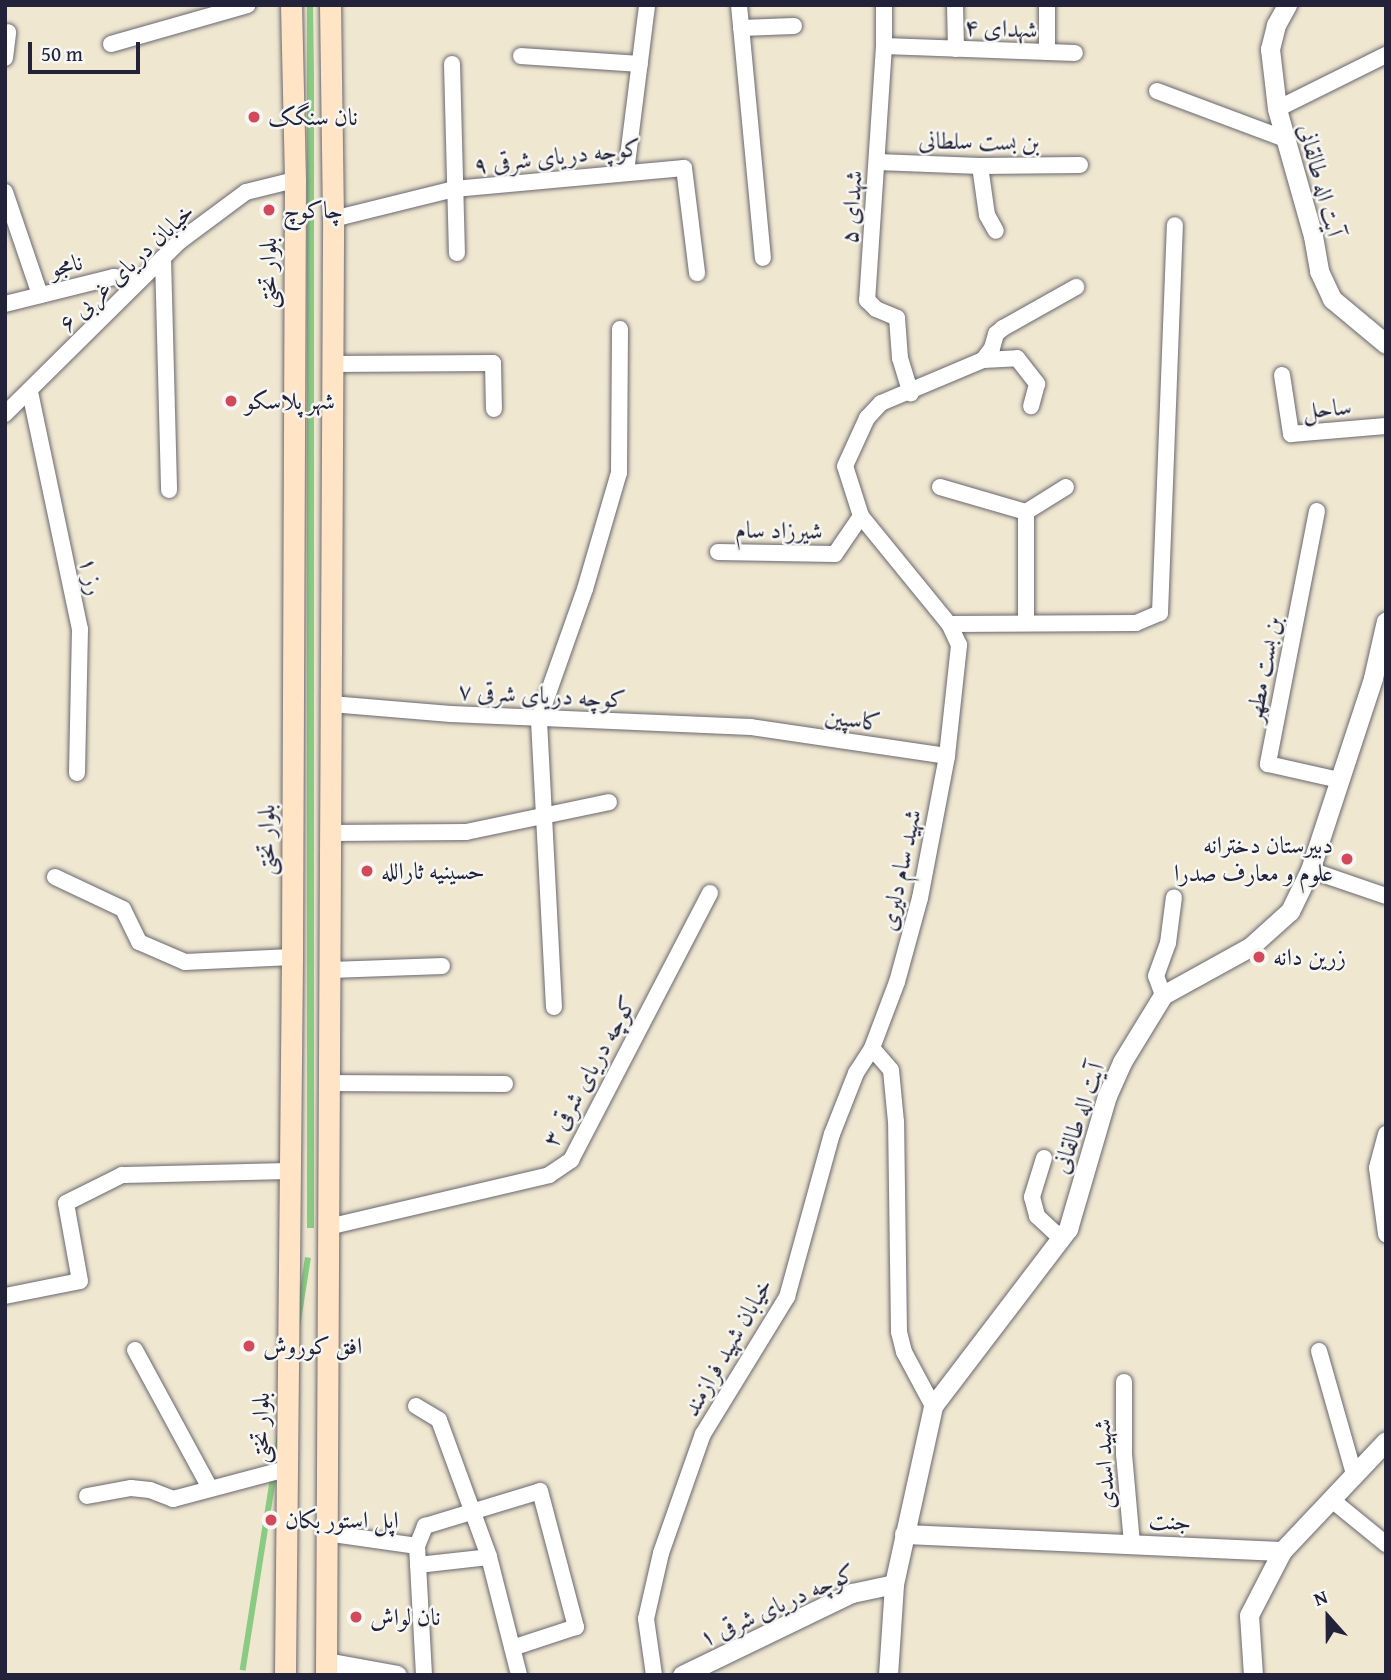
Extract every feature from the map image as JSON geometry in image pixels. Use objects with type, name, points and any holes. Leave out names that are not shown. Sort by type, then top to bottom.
[{"type":"main road","name":"بلوار تختی","points":[[285,1675],[292,957],[295,180],[291,5]]},
{"type":"main road","points":[[326,1668],[333,219],[330,5]]},
{"type":"main road","points":[[290,1245],[328,1235]]},
{"type":"street","points":[[111,44],[248,5]]},
{"type":"street","points":[[626,172],[647,5]]},
{"type":"street","points":[[739,5],[763,258]]},
{"type":"street","name":"شهدای ۵","points":[[884,5],[884,46],[867,300],[876,309],[897,318],[900,358],[911,393]]},
{"type":"street","points":[[956,5],[956,49]]},
{"type":"street","points":[[1046,5],[1047,52]]},
{"type":"street","name":"آیت اله طالقانی","points":[[1287,5],[1276,25],[1270,49],[1277,108],[1283,138],[1313,236],[1319,271],[1332,299],[1386,344]]},
{"type":"street","points":[[741,28],[794,26]]},
{"type":"street","points":[[5,58],[8,32]]},
{"type":"street","name":"شهدای ۴","points":[[884,46],[1074,52]]},
{"type":"street","points":[[1277,108],[1386,55]]},
{"type":"street","points":[[521,56],[640,64]]},
{"type":"street","points":[[452,64],[457,253]]},
{"type":"street","points":[[1157,91],[1283,138]]},
{"type":"street","name":"بن بست سلطانی","points":[[877,162],[980,166],[1080,164]]},
{"type":"street","points":[[980,166],[987,215],[996,231]]},
{"type":"street","name":"کوچه دریای شرقی ۹","points":[[333,219],[454,189],[684,167],[697,273]]},
{"type":"street","name":"خیابان دریای غربی ۶","points":[[5,414],[163,258],[246,192],[295,180]]},
{"type":"street","points":[[5,192],[40,295]]},
{"type":"street","points":[[949,624],[1026,621],[1136,623],[1160,613],[1175,225]]},
{"type":"street","points":[[163,258],[169,490]]},
{"type":"street","name":"نامجو","points":[[5,304],[114,277],[137,281]]},
{"type":"street","points":[[983,360],[992,348],[996,334],[1003,328],[1076,287]]},
{"type":"street","points":[[554,1007],[539,719],[585,589],[619,473],[620,329]]},
{"type":"street","points":[[983,360],[1017,358],[1037,384],[1031,406]]},
{"type":"street","name":"شهید سام دلیری","points":[[872,1048],[897,982],[920,898],[947,756],[959,645],[949,624],[861,516],[845,466],[867,418],[881,403],[911,393],[983,360]]},
{"type":"street","points":[[332,364],[494,363],[494,409]]},
{"type":"street","name":"ساحل","points":[[1282,375],[1291,434],[1386,426]]},
{"type":"street","name":"رز ۱","points":[[30,392],[80,629],[77,773]]},
{"type":"street","points":[[940,487],[1026,512],[1066,487]]},
{"type":"street","name":"بن بست مطهر","points":[[1317,511],[1268,764],[1339,780]]},
{"type":"street","points":[[1026,512],[1026,621]]},
{"type":"street","name":"شیرزاد سام","points":[[718,552],[835,554],[861,516]]},
{"type":"street","name":"آیت اله طالقانی","points":[[888,1675],[894,1584],[933,1406],[1068,1229],[1107,1096],[1122,1062],[1163,995],[1250,947],[1290,911],[1310,870],[1339,780],[1380,680],[1386,621]]},
{"type":"street","name":"کوچه دریای شرقی ۷","points":[[331,704],[539,719],[751,727]]},
{"type":"street","name":"کاسپين","points":[[751,727],[947,756]]},
{"type":"street","points":[[331,834],[466,832],[609,802]]},
{"type":"street","points":[[1310,870],[1386,896]]},
{"type":"street","points":[[55,877],[123,909],[139,942],[185,962],[292,957]]},
{"type":"street","name":"کوچه دریای شرقی ۳","points":[[328,1235],[549,1175],[571,1160],[710,893]]},
{"type":"street","points":[[1163,995],[1156,976],[1168,943],[1174,897]]},
{"type":"street","points":[[331,970],[442,966]]},
{"type":"street","points":[[872,1048],[891,1070],[894,1096],[900,1332],[904,1352],[933,1406]]},
{"type":"street","name":"خیابان شهید فرازمند","points":[[654,1675],[646,1619],[661,1553],[703,1434],[787,1297],[832,1134],[856,1073],[872,1048]]},
{"type":"street","points":[[329,1083],[505,1084]]},
{"type":"street","points":[[1386,1134],[1377,1168],[1383,1183],[1386,1234]]},
{"type":"street","points":[[1044,1158],[1032,1196],[1037,1216],[1061,1238]]},
{"type":"street","points":[[5,1296],[80,1281],[66,1203],[122,1175],[290,1171]]},
{"type":"street","points":[[135,1350],[210,1488]]},
{"type":"street","points":[[1319,1351],[1356,1477]]},
{"type":"street","name":"شهید اسدی","points":[[1124,1382],[1124,1454],[1132,1544]]},
{"type":"street","points":[[416,1406],[439,1420],[489,1557],[519,1675]]},
{"type":"street","points":[[1252,1675],[1249,1615],[1282,1551],[1356,1477],[1386,1441]]},
{"type":"street","points":[[87,1496],[131,1488],[150,1490],[173,1499],[286,1469]]},
{"type":"street","points":[[424,1675],[416,1546],[425,1526],[473,1509],[540,1491],[576,1627],[512,1648]]},
{"type":"street","points":[[1332,1500],[1386,1544]]},
{"type":"street","points":[[326,1533],[416,1546]]},
{"type":"street","name":"جنت","points":[[904,1534],[1282,1551]]},
{"type":"street","points":[[418,1565],[489,1557]]},
{"type":"street","name":"کوچه دریای شرقی ۱","points":[[682,1675],[852,1593],[894,1584]]},
{"type":"street","points":[[326,1668],[397,1675]]},
{"type":"green space","points":[[307,5],[313,5],[314,75],[314,1228],[307,1228]]},
{"type":"green space","points":[[305,1257],[311,1258],[246,1671],[240,1670]]},
{"type":"place","name":"نان سنگک","points":[[254,117]]},
{"type":"place","name":"چاکوچ","points":[[269,210]]},
{"type":"place","name":"شهر پلاسکو","points":[[231,401]]},
{"type":"place","name":"دبیرستان دخترانه علوم و معارف صدرا","points":[[1347,859]]},
{"type":"place","name":"حسینیه ثارالله","points":[[367,871]]},
{"type":"place","name":"زرین دانه","points":[[1259,957]]},
{"type":"place","name":"افق کوروش","points":[[249,1346]]},
{"type":"place","name":"اپل استور بکان","points":[[271,1520]]},
{"type":"place","name":"نان لواش","points":[[356,1617]]}]
